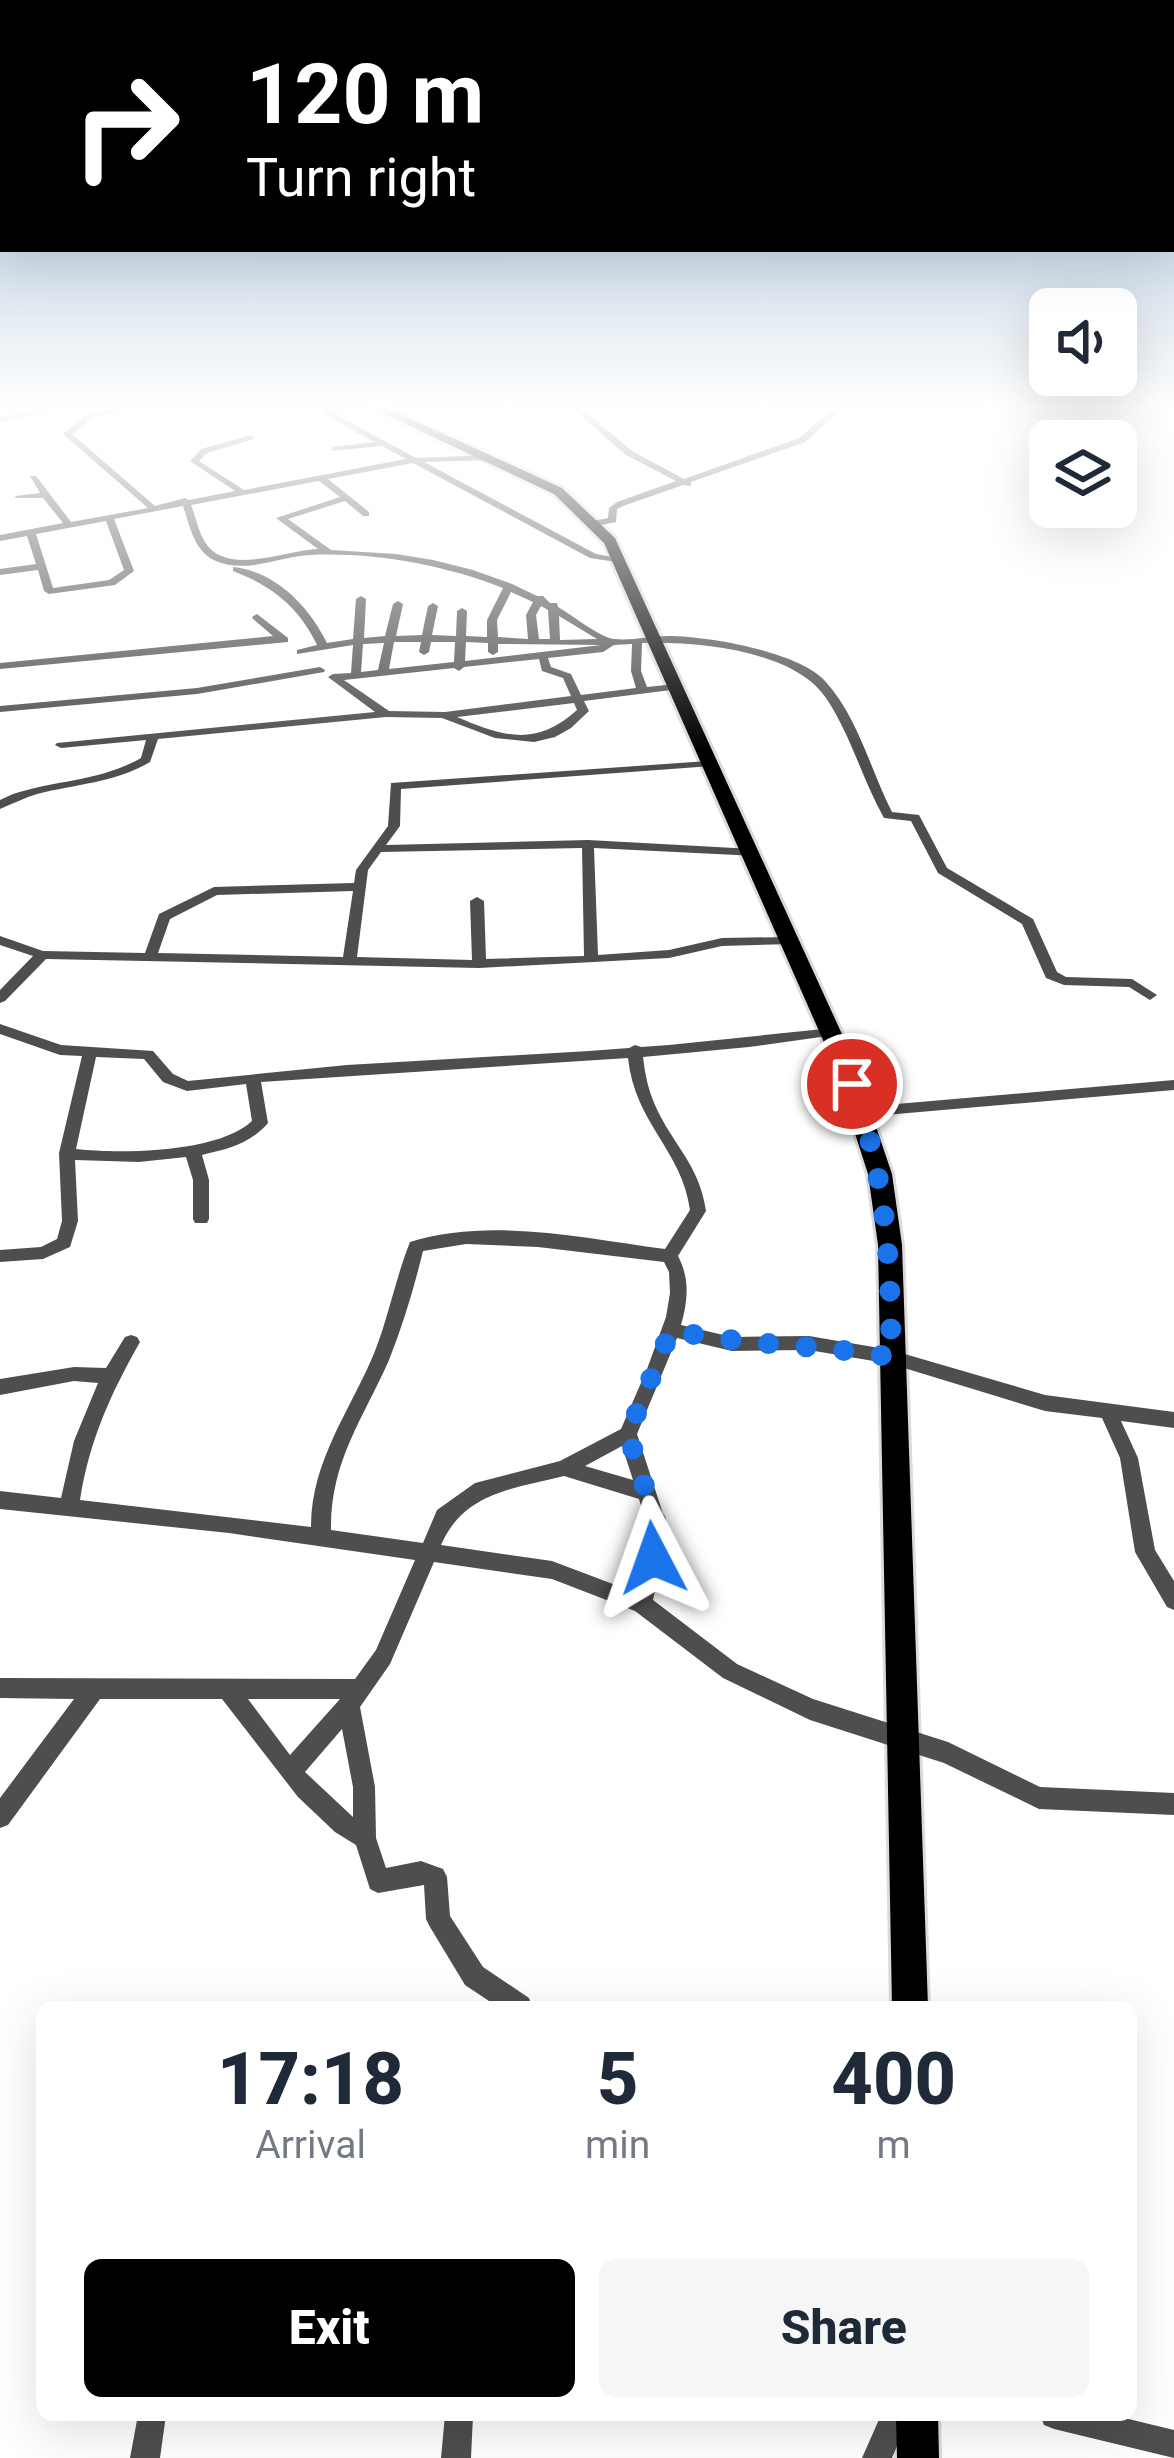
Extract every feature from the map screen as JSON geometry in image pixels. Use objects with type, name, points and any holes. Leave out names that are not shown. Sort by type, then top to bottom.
[{"type":"main road","points":[[596,523],[620,561],[646,643],[675,687],[753,853],[862,1112],[880,1174],[890,1245],[910,2001]]},
{"type":"main road","points":[[916,2421],[918,2458]]},
{"type":"street","points":[[0,538],[77,523]]},
{"type":"street","points":[[32,534],[38,567],[53,593],[122,577],[129,568],[111,523]]},
{"type":"street","points":[[192,523],[199,543],[217,560],[234,563],[329,552],[472,569],[540,598],[610,643]]},
{"type":"street","points":[[288,523],[329,552]]},
{"type":"street","points":[[532,523],[593,556],[620,561]]},
{"type":"street","points":[[234,563],[236,570],[280,587],[312,620],[323,646]]},
{"type":"street","points":[[0,572],[38,567]]},
{"type":"street","points":[[493,665],[492,620],[509,586]]},
{"type":"street","points":[[534,643],[531,615],[540,598]]},
{"type":"street","points":[[356,674],[361,599]]},
{"type":"street","points":[[382,670],[398,604]]},
{"type":"street","points":[[553,605],[555,643]]},
{"type":"street","points":[[420,670],[433,606]]},
{"type":"street","points":[[459,668],[462,611]]},
{"type":"street","points":[[256,616],[320,670],[386,714]]},
{"type":"street","points":[[0,666],[281,638]]},
{"type":"street","points":[[301,652],[389,641],[710,641],[813,674],[862,752],[888,815],[915,818],[942,870],[1028,922],[1051,974],[1064,982],[1132,983],[1150,995]]},
{"type":"street","points":[[334,678],[382,670],[544,659],[603,650],[610,643]]},
{"type":"street","points":[[643,692],[636,671],[646,643]]},
{"type":"street","points":[[445,715],[502,740],[526,742],[580,716],[582,698],[567,676],[546,669],[544,659]]},
{"type":"street","points":[[0,709],[197,691],[320,670]]},
{"type":"street","points":[[61,745],[386,714],[445,715],[675,687]]},
{"type":"street","points":[[197,691],[198,712],[209,729]]},
{"type":"street","points":[[0,805],[22,792],[120,775],[146,760],[153,737]]},
{"type":"street","points":[[350,958],[358,887],[366,862],[382,849],[398,814],[395,786],[708,764]]},
{"type":"street","points":[[382,849],[588,844],[753,853]]},
{"type":"street","points":[[588,844],[591,960]]},
{"type":"street","points":[[150,957],[164,917],[214,891],[358,887]]},
{"type":"street","points":[[477,902],[479,964]]},
{"type":"street","points":[[0,940],[42,955],[479,964],[591,960],[669,954],[722,942],[787,941]]},
{"type":"street","points":[[0,998],[42,955]]},
{"type":"street","points":[[0,1029],[60,1050],[148,1054],[168,1078],[187,1086],[738,1046],[828,1030]]},
{"type":"street","points":[[0,1053],[16,1038]]},
{"type":"street","points":[[635,1050],[635,1085],[646,1114],[688,1169],[698,1196],[698,1211],[669,1256]]},
{"type":"street","points":[[0,1256],[43,1253],[64,1244],[70,1221],[67,1153],[90,1051]]},
{"type":"street","points":[[67,1153],[113,1156],[227,1144],[256,1131],[260,1123],[253,1080]]},
{"type":"street","points":[[862,1112],[1174,1085]]},
{"type":"street","points":[[192,1149],[201,1180],[201,1219]]},
{"type":"street","points":[[290,1772],[383,1657],[444,1516],[482,1490],[564,1468],[628,1434],[671,1330],[681,1284],[679,1266],[669,1256],[507,1240],[428,1240],[416,1247],[378,1365],[326,1465],[319,1498],[321,1538]]},
{"type":"street","points":[[671,1330],[732,1344],[809,1343],[891,1357],[1045,1403],[1174,1420]]},
{"type":"street","points":[[69,1507],[75,1460],[108,1376],[131,1342]]},
{"type":"street","points":[[0,1387],[74,1374],[108,1376]]},
{"type":"street","points":[[1109,1414],[1129,1458],[1145,1552],[1173,1592]]},
{"type":"street","points":[[628,1434],[658,1528],[642,1604]]},
{"type":"street","points":[[564,1468],[647,1493]]},
{"type":"street","points":[[0,1500],[552,1570],[642,1604],[730,1671],[810,1708],[948,1753],[1039,1798],[1174,1804]]},
{"type":"street","points":[[0,1817],[96,1687]]},
{"type":"street","points":[[0,1688],[226,1687],[352,1697]]},
{"type":"street","points":[[226,1687],[290,1772],[334,1820],[365,1838]]},
{"type":"street","points":[[352,1697],[364,1787],[365,1838],[378,1881],[421,1873],[435,1877],[438,1919],[474,1976],[514,2001]]},
{"type":"street","points":[[145,2458],[151,2421]]},
{"type":"street","points":[[456,2458],[459,2421]]},
{"type":"street","points":[[877,2458],[893,2421]]},
{"type":"street","points":[[1078,2421],[1174,2445]]},
{"type":"route","points":[[653,1558],[658,1528],[628,1434],[671,1330],[732,1344],[809,1343],[891,1357],[890,1245],[880,1174],[852,1084]]}]
